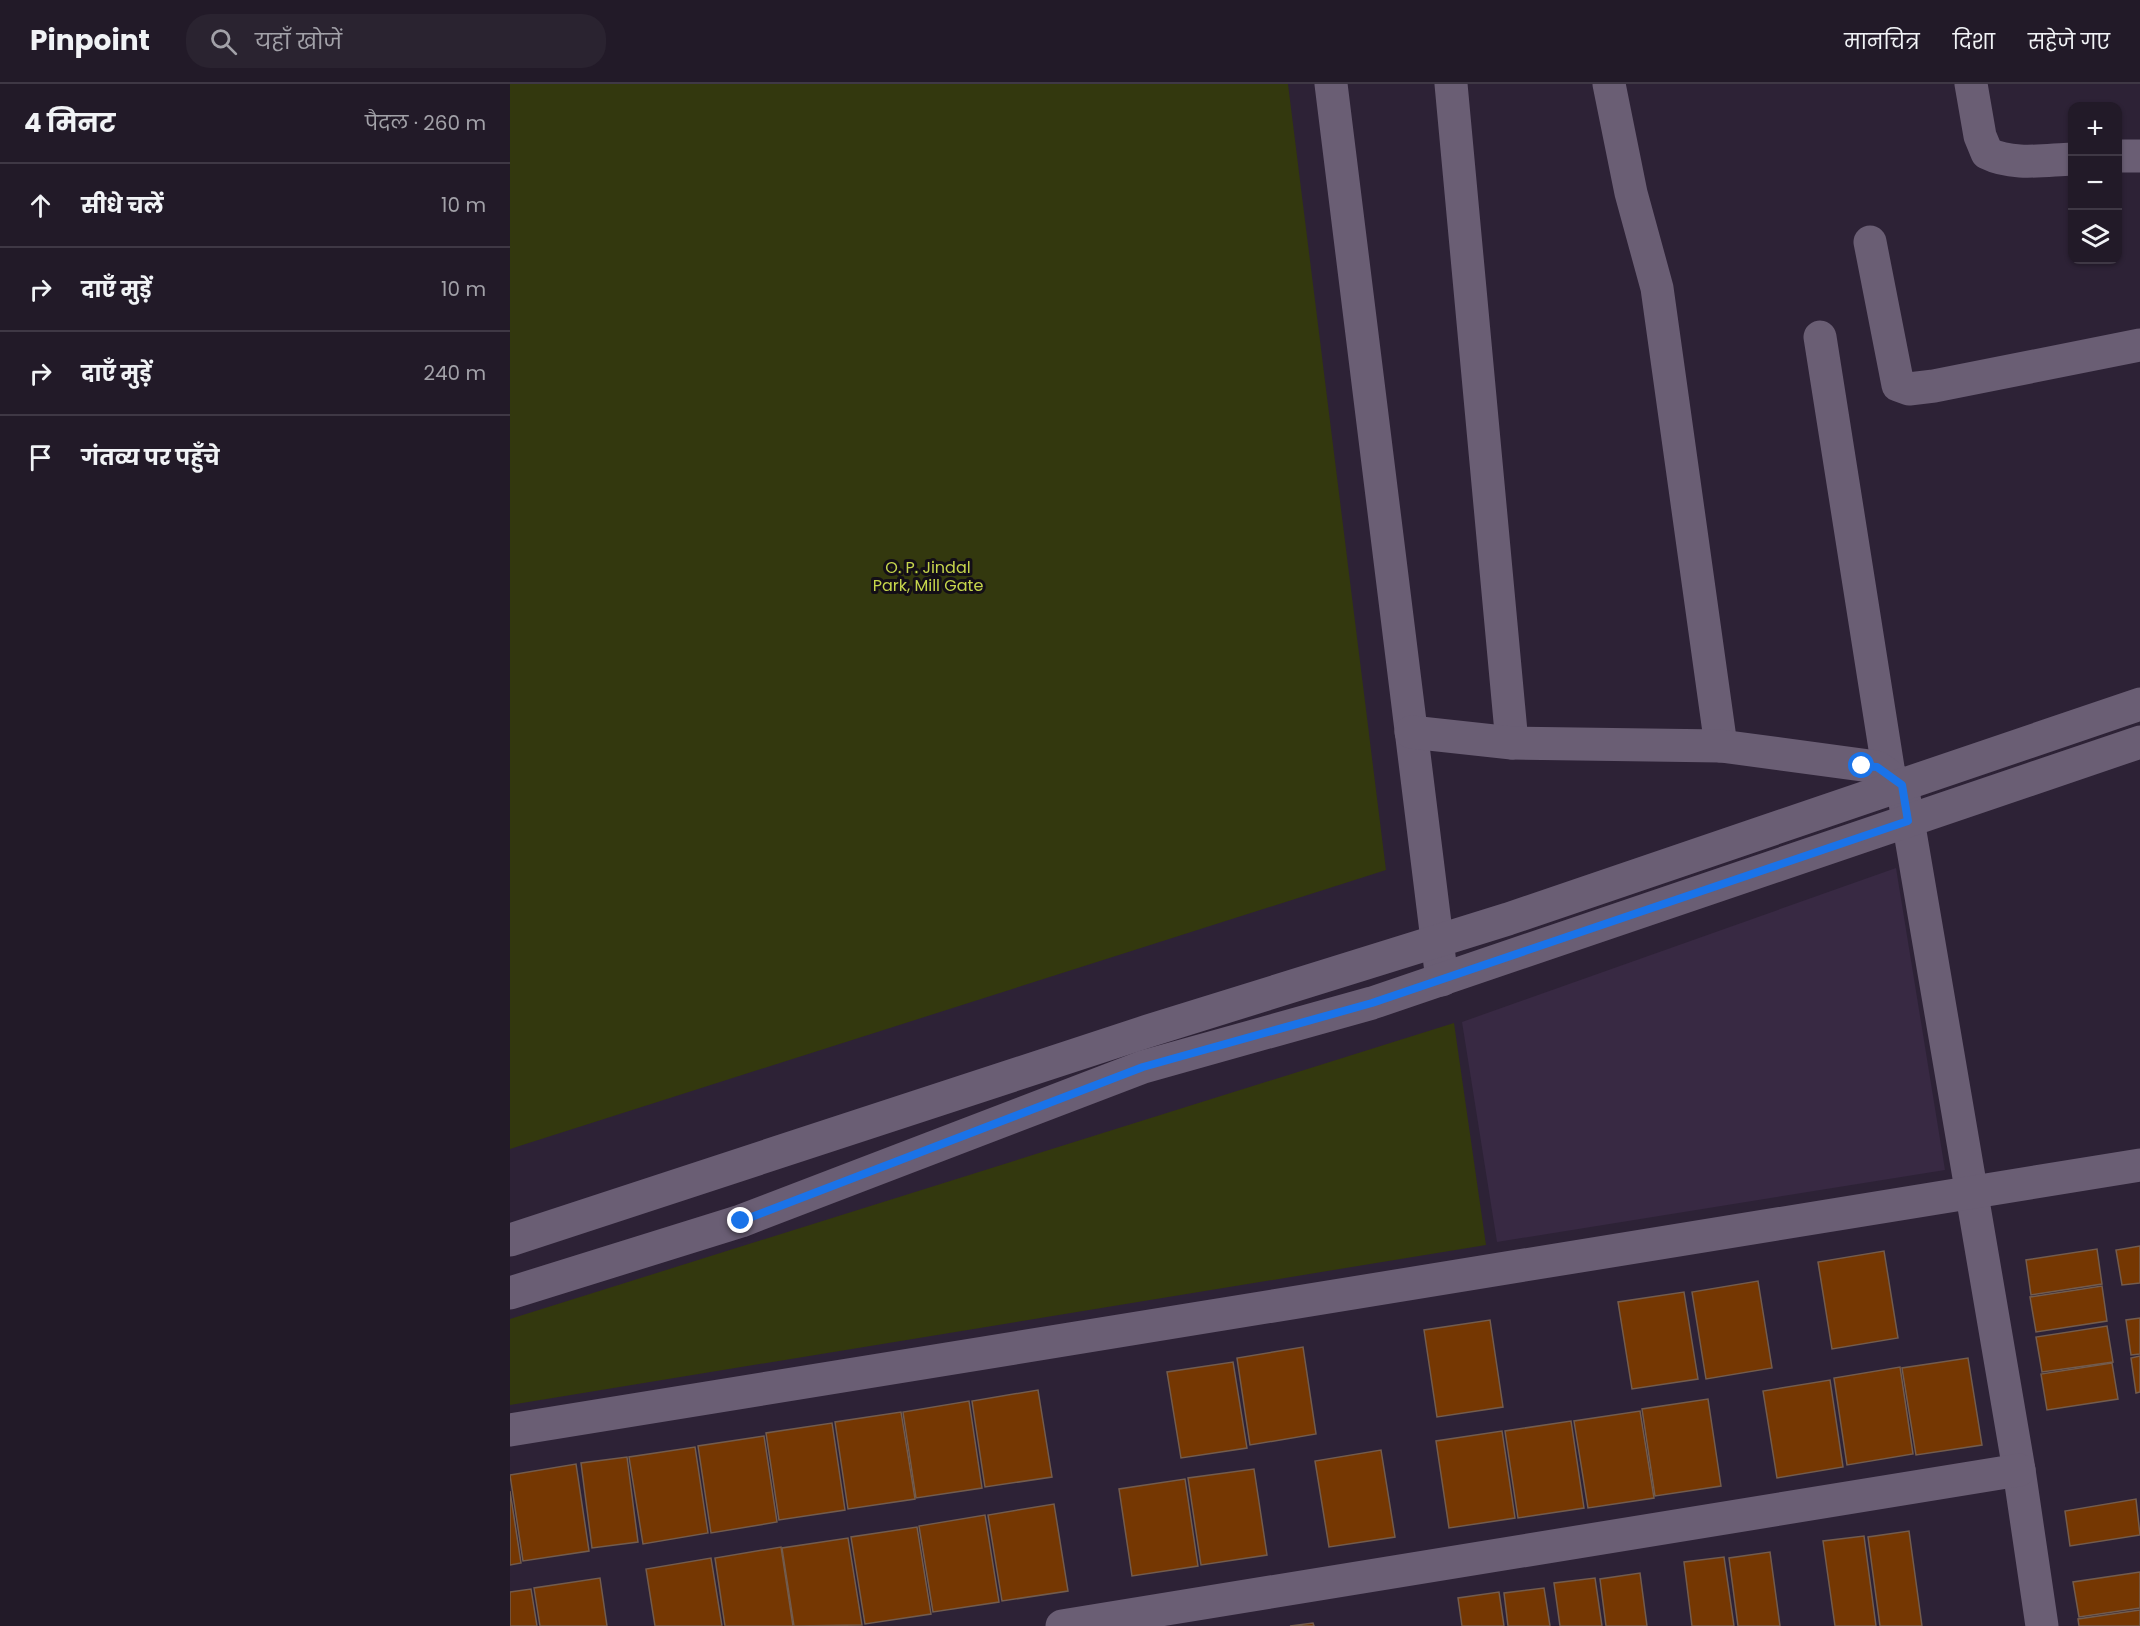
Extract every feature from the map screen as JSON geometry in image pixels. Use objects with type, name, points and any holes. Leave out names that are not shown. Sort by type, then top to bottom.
[{"type":"street","points":[[1331,84],[1442,980]]},
{"type":"street","points":[[1451,84],[1459,144],[1512,743]]},
{"type":"street","points":[[1609,84],[1631,193],[1658,297],[1721,746]]},
{"type":"street","points":[[1971,84],[1980,136],[1987,153],[1999,159],[2015,161],[2068,159]]},
{"type":"street","points":[[2122,156],[2140,156]]},
{"type":"street","points":[[1870,242],[1898,385],[1910,389],[2140,345]]},
{"type":"street","points":[[1820,337],[1896,780],[1908,821],[2019,1470],[2042,1626]]},
{"type":"street","points":[[510,1240],[1148,1031],[1437,942],[1896,780],[2140,704]]},
{"type":"street","points":[[1411,732],[1512,743],[1721,746],[1877,767],[1896,780]]},
{"type":"street","points":[[510,1293],[741,1221],[1143,1067],[1372,1003],[2140,742]]},
{"type":"street","points":[[510,1430],[2140,1165]]},
{"type":"street","points":[[1062,1626],[1149,1619],[2019,1470]]},
{"type":"shaded area","points":[[1896,868],[1945,1170],[1497,1242],[1462,1022]]},
{"type":"green space","name":"O. P. Jindal Park, Mill Gate","points":[[510,84],[1288,84],[1386,870],[510,1149]]},
{"type":"green space","points":[[1454,1023],[1486,1245],[510,1405],[510,1319]]},
{"type":"building","points":[[2140,1246],[2140,1283],[2122,1285],[2116,1250]]},
{"type":"building","points":[[2097,1249],[2102,1284],[2031,1295],[2026,1260]]},
{"type":"building","points":[[1884,1251],[1898,1338],[1832,1349],[1818,1262]]},
{"type":"building","points":[[1758,1281],[1772,1368],[1706,1379],[1692,1292]]},
{"type":"building","points":[[2102,1286],[2107,1321],[2036,1332],[2030,1297]]},
{"type":"building","points":[[1684,1292],[1698,1379],[1632,1389],[1618,1302]]},
{"type":"building","points":[[2140,1318],[2140,1354],[2131,1355],[2126,1320]]},
{"type":"building","points":[[1490,1320],[1503,1407],[1437,1417],[1424,1330]]},
{"type":"building","points":[[2107,1326],[2113,1362],[2042,1372],[2036,1337]]},
{"type":"building","points":[[1303,1347],[1316,1434],[1250,1445],[1237,1358]]},
{"type":"building","points":[[2140,1356],[2140,1392],[2136,1393],[2131,1358]]},
{"type":"building","points":[[1968,1358],[1982,1445],[1916,1455],[1902,1368]]},
{"type":"building","points":[[1233,1362],[1247,1448],[1181,1458],[1167,1372]]},
{"type":"building","points":[[2112,1363],[2118,1399],[2047,1410],[2041,1374]]},
{"type":"building","points":[[1900,1367],[1913,1454],[1847,1465],[1834,1378]]},
{"type":"building","points":[[1830,1380],[1843,1467],[1777,1478],[1763,1391]]},
{"type":"building","points":[[1038,1390],[1052,1477],[985,1487],[972,1401]]},
{"type":"building","points":[[1708,1399],[1721,1486],[1655,1496],[1642,1409]]},
{"type":"building","points":[[969,1401],[982,1488],[916,1498],[903,1412]]},
{"type":"building","points":[[1640,1411],[1654,1498],[1588,1508],[1574,1421]]},
{"type":"building","points":[[901,1412],[915,1499],[848,1509],[835,1422]]},
{"type":"building","points":[[1571,1421],[1584,1508],[1518,1518],[1505,1431]]},
{"type":"building","points":[[832,1423],[845,1510],[779,1520],[766,1433]]},
{"type":"building","points":[[1502,1431],[1515,1518],[1449,1528],[1436,1441]]},
{"type":"building","points":[[764,1436],[777,1522],[711,1533],[698,1446]]},
{"type":"building","points":[[695,1447],[708,1533],[643,1544],[629,1457]]},
{"type":"building","points":[[1381,1450],[1395,1537],[1329,1547],[1315,1461]]},
{"type":"building","points":[[627,1457],[638,1542],[592,1548],[581,1463]]},
{"type":"building","points":[[576,1464],[589,1551],[523,1561],[510,1475]]},
{"type":"building","points":[[1254,1469],[1267,1555],[1201,1565],[1188,1478]]},
{"type":"building","points":[[1185,1479],[1198,1566],[1132,1576],[1119,1489]]},
{"type":"building","points":[[510,1491],[521,1563],[510,1565]]},
{"type":"building","points":[[2136,1499],[2140,1535],[2070,1546],[2065,1511]]},
{"type":"building","points":[[1054,1504],[1068,1591],[1002,1601],[988,1515]]},
{"type":"building","points":[[985,1515],[999,1602],[933,1612],[919,1526]]},
{"type":"building","points":[[917,1527],[931,1614],[865,1624],[851,1537]]},
{"type":"building","points":[[1909,1531],[1922,1626],[1880,1626],[1868,1537]]},
{"type":"building","points":[[1864,1536],[1876,1626],[1835,1626],[1823,1541]]},
{"type":"building","points":[[848,1538],[862,1625],[794,1626],[782,1548]]},
{"type":"building","points":[[781,1547],[793,1626],[725,1626],[715,1558]]},
{"type":"building","points":[[1770,1552],[1780,1626],[1738,1626],[1729,1558]]},
{"type":"building","points":[[1724,1557],[1734,1626],[1692,1626],[1684,1562]]},
{"type":"building","points":[[711,1558],[722,1626],[655,1626],[646,1569]]},
{"type":"building","points":[[2140,1572],[2140,1608],[2079,1617],[2073,1582]]},
{"type":"building","points":[[1640,1573],[1647,1626],[1606,1626],[1600,1579]]},
{"type":"building","points":[[600,1578],[607,1626],[540,1626],[534,1588]]},
{"type":"building","points":[[1595,1578],[1602,1626],[1560,1626],[1554,1583]]},
{"type":"building","points":[[1544,1588],[1550,1626],[1508,1626],[1504,1593]]},
{"type":"building","points":[[531,1589],[537,1626],[510,1626],[510,1592]]},
{"type":"building","points":[[1499,1592],[1504,1626],[1462,1626],[1458,1598]]},
{"type":"building","points":[[2140,1610],[2140,1626],[2079,1626],[2078,1619]]},
{"type":"building","points":[[1313,1623],[1314,1626],[1290,1626]]},
{"type":"route","points":[[741,1221],[1143,1067],[1372,1003],[1908,821],[1902,785],[1877,767],[1862,766]]}]
